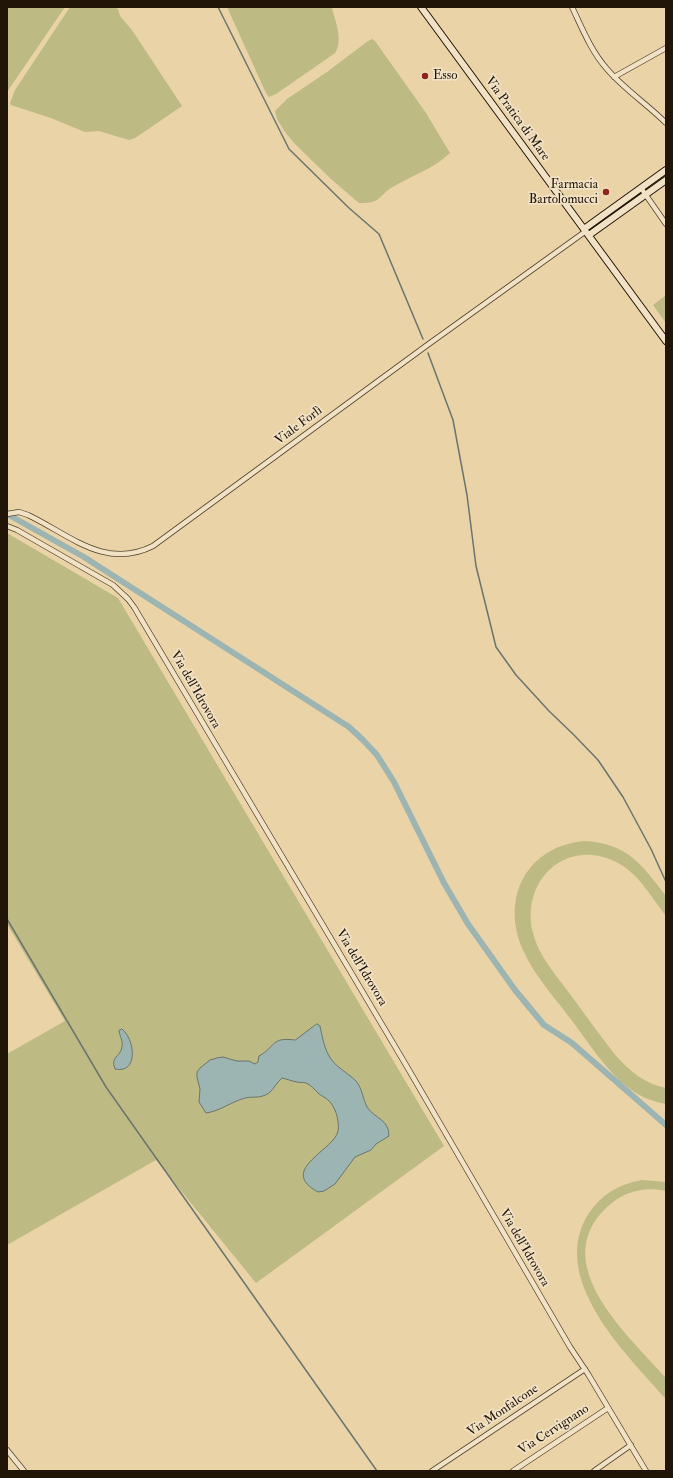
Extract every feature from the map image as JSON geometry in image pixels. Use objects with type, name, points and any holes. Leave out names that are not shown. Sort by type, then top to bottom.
[{"type":"street","name":"Via Pratica di Mare","points":[[422,7],[666,341]]},
{"type":"street","points":[[572,7],[596,54],[614,77],[666,123]]},
{"type":"street","points":[[614,77],[666,48]]},
{"type":"street","points":[[586,232],[666,170]]},
{"type":"street","points":[[586,232],[646,195],[666,180]]},
{"type":"street","points":[[641,188],[666,224]]},
{"type":"street","name":"Viale Forlì","points":[[9,513],[20,512],[28,514],[88,547],[102,553],[126,554],[149,548],[178,529],[426,346],[586,232]]},
{"type":"street","name":"Via dell'Idrovora","points":[[7,526],[17,530],[105,579],[121,591],[128,599],[406,1065],[570,1347],[585,1369],[646,1471]]},
{"type":"street","name":"Via Monfalcone","points":[[432,1471],[585,1369]]},
{"type":"street","name":"Via Cervignano","points":[[513,1471],[608,1408]]},
{"type":"street","points":[[594,1471],[631,1445]]},
{"type":"street","points":[[7,1450],[24,1471]]},
{"type":"street","points":[[7,1460],[12,1456]]},
{"type":"shaded area","points":[[7,7],[65,7],[7,92]]},
{"type":"shaded area","points":[[70,7],[112,7],[118,9],[120,16],[132,30],[182,106],[135,138],[129,140],[99,131],[85,132],[51,118],[11,105],[10,103],[15,90]]},
{"type":"shaded area","points":[[227,7],[333,7],[332,9],[339,37],[337,48],[335,53],[276,94],[269,97]]},
{"type":"shaded area","points":[[372,39],[375,41],[426,113],[450,153],[437,164],[391,188],[377,200],[359,203],[331,179],[294,143],[277,119],[275,111],[287,99]]},
{"type":"shaded area","points":[[666,295],[666,323],[653,305]]},
{"type":"shaded area","points":[[7,533],[118,598],[444,1146],[256,1283],[156,1160],[7,1245],[7,1054],[65,1021],[7,924]]},
{"type":"shaded area","points":[[586,841],[613,846],[633,858],[666,896],[666,916],[645,887],[626,868],[618,863],[599,856],[581,855],[565,859],[552,868],[541,880],[534,896],[531,914],[535,941],[552,970],[616,1056],[638,1076],[658,1086],[666,1088],[666,1104],[650,1100],[636,1093],[623,1084],[612,1073],[533,969],[523,950],[517,931],[515,912],[517,894],[524,878],[534,864],[548,852],[565,845]]},
{"type":"shaded area","points":[[642,1180],[666,1182],[666,1191],[650,1189],[642,1190],[627,1194],[613,1202],[607,1207],[591,1229],[585,1252],[589,1275],[600,1298],[615,1320],[633,1342],[666,1378],[666,1399],[613,1338],[597,1314],[584,1289],[578,1263],[579,1238],[589,1213],[594,1206],[605,1195],[619,1187]]},
{"type":"water","points":[[317,1024],[320,1026],[324,1045],[329,1056],[338,1066],[356,1081],[360,1087],[367,1107],[387,1126],[389,1136],[376,1144],[371,1150],[355,1157],[335,1184],[324,1191],[318,1192],[307,1184],[303,1177],[305,1169],[310,1162],[332,1141],[337,1134],[337,1117],[334,1108],[329,1101],[308,1084],[282,1078],[266,1095],[245,1098],[206,1113],[199,1102],[200,1089],[197,1077],[197,1072],[200,1068],[210,1060],[217,1058],[223,1057],[237,1061],[249,1061],[255,1064],[258,1062],[259,1056],[277,1041],[287,1039],[295,1040]]},
{"type":"water","points":[[122,1029],[130,1040],[132,1047],[131,1061],[128,1066],[123,1069],[115,1069],[114,1059],[121,1051],[122,1047],[122,1040],[119,1031]]},
{"type":"waterway","points":[[218,7],[289,149],[349,208],[379,234],[423,339]]},
{"type":"waterway","points":[[428,353],[453,420],[467,495],[476,566],[496,647],[516,675],[549,711],[598,760],[623,797],[651,849],[666,882]]},
{"type":"waterway","points":[[7,514],[84,557],[349,727],[377,755],[394,782],[444,883],[468,924],[515,990],[544,1025],[572,1043],[666,1125]]},
{"type":"waterway","points":[[7,919],[106,1087],[377,1471]]},
{"type":"place","name":"Esso","points":[[425,76]]},
{"type":"place","name":"Farmacia Bartolomucci","points":[[606,192]]}]
